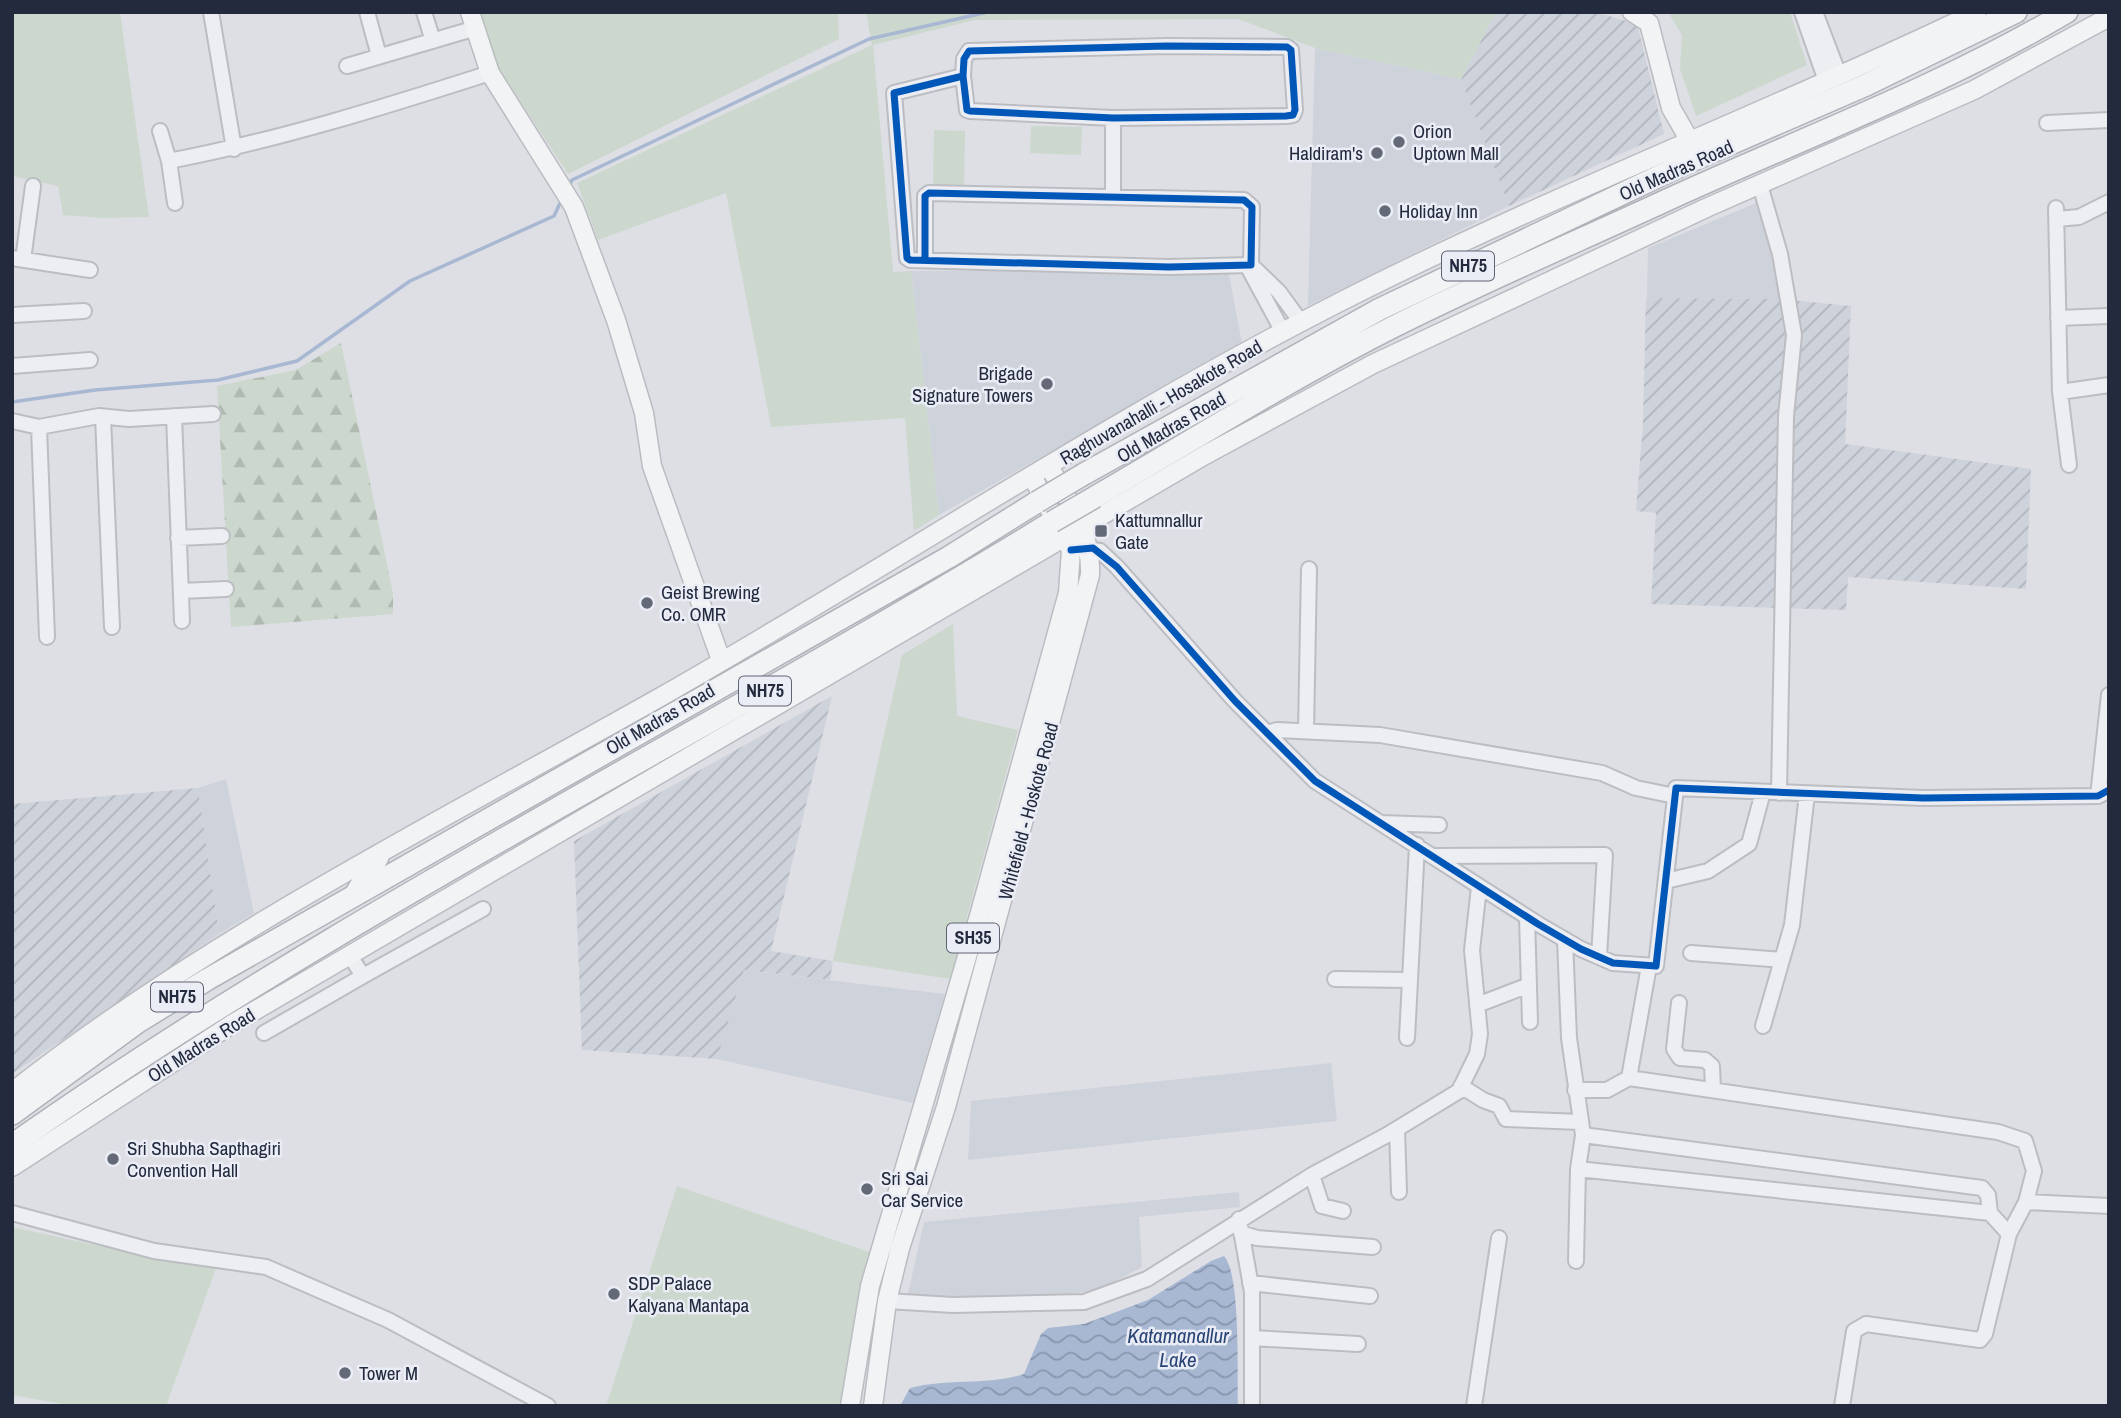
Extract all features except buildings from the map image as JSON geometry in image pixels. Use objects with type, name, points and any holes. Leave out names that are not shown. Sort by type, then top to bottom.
[{"type":"highway","name":"Old Madras Road","points":[[354,897],[682,706],[949,557],[1084,474],[1380,309],[1691,161],[1866,85],[2017,12]]},
{"type":"highway","name":"NH75","points":[[1062,536],[1095,497],[1295,380],[1390,329],[1701,185],[1862,115],[2018,41],[2067,12]]},
{"type":"highway","name":"Old Madras Road","points":[[196,1035],[475,856],[915,607],[1062,536]]},
{"type":"highway","points":[[354,897],[378,857]]},
{"type":"highway","name":"NH75","points":[[12,1114],[150,1015],[354,897]]},
{"type":"highway","name":"NH75","points":[[12,1145],[116,1072],[196,1035]]},
{"type":"main road","points":[[1632,12],[1649,23],[1671,107],[1690,141]]},
{"type":"main road","name":"Raghuvanahalli - Hosakote Road","points":[[12,1092],[44,1067],[226,944],[1301,322],[1502,223],[1977,12]]},
{"type":"main road","name":"Old Madras Road","points":[[12,1167],[196,1035],[350,956],[799,695],[1149,486],[1373,364],[1760,185],[1974,90],[2109,17]]},
{"type":"main road","points":[[473,20],[490,73],[563,185],[574,207],[616,320],[641,402],[652,466],[721,660]]},
{"type":"main road","name":"Whitefield - Hoskote Road","points":[[850,1406],[867,1298],[946,1107],[1090,575],[1090,547],[1083,525],[1049,466]]},
{"type":"main road","points":[[1032,476],[1062,536]]},
{"type":"main road","name":"Whitefield - Hoskote Road","points":[[873,1406],[898,1223],[1068,593],[1062,536]]},
{"type":"street","points":[[211,12],[234,149]]},
{"type":"street","points":[[367,12],[379,56]]},
{"type":"street","points":[[424,12],[433,41]]},
{"type":"street","points":[[1802,12],[1833,78]]},
{"type":"street","points":[[1815,12],[1833,78]]},
{"type":"street","points":[[347,66],[433,41],[473,20]]},
{"type":"street","points":[[1167,46],[1287,47],[1291,50],[1293,115],[1113,118],[970,111],[967,110],[963,76],[964,59],[969,51],[1167,46]]},
{"type":"street","points":[[169,161],[234,149],[351,117],[490,73]]},
{"type":"street","points":[[963,76],[894,93],[906,258],[1249,266],[1279,292],[1301,322]]},
{"type":"street","points":[[1113,118],[1113,197]]},
{"type":"street","points":[[2047,123],[2109,120]]},
{"type":"street","points":[[160,131],[169,161],[175,202]]},
{"type":"street","points":[[1760,185],[1780,254],[1794,335],[1786,416],[1779,793]]},
{"type":"street","points":[[33,186],[17,259],[90,270]]},
{"type":"street","points":[[925,260],[925,196],[929,193],[1244,200],[1252,207],[1249,266],[1283,332]]},
{"type":"street","points":[[2069,465],[2060,392],[2057,214],[2079,216],[2109,202]]},
{"type":"street","points":[[12,315],[84,311]]},
{"type":"street","points":[[2058,318],[2109,316]]},
{"type":"street","points":[[12,366],[90,360]]},
{"type":"street","points":[[2060,392],[2109,385]]},
{"type":"street","points":[[12,421],[39,427],[103,417],[213,414]]},
{"type":"street","points":[[174,416],[182,621]]},
{"type":"street","points":[[103,417],[111,628]]},
{"type":"street","points":[[39,427],[47,637]]},
{"type":"street","points":[[178,537],[222,536]]},
{"type":"street","points":[[1062,536],[1100,551],[1117,567],[1267,733],[1315,780],[1527,917],[1565,940],[1612,963],[1656,966],[1676,788],[1923,799],[2103,793],[2109,695]]},
{"type":"street","points":[[1306,732],[1309,569]]},
{"type":"street","points":[[181,591],[226,589]]},
{"type":"street","points":[[1267,733],[1380,735],[1602,773],[1636,788],[1675,796]]},
{"type":"street","points":[[1665,881],[1708,871],[1749,844],[1763,792]]},
{"type":"street","points":[[1763,1026],[1792,925],[1807,794]]},
{"type":"street","points":[[1381,822],[1439,825]]},
{"type":"street","points":[[1407,1038],[1417,845]]},
{"type":"street","points":[[1433,856],[1605,855],[1599,957]]},
{"type":"street","points":[[887,1301],[953,1305],[1084,1303],[1147,1279],[1240,1226],[1312,1175],[1397,1129],[1459,1091],[1477,1054],[1480,1034],[1478,1005],[1473,986],[1472,950],[1479,887]]},
{"type":"street","points":[[264,1033],[483,909]]},
{"type":"street","points":[[1527,917],[1530,1022]]},
{"type":"street","points":[[1565,940],[1575,1090],[1582,1129],[1578,1169],[1576,1261]]},
{"type":"street","points":[[1691,953],[1782,960]]},
{"type":"street","points":[[350,956],[363,976]]},
{"type":"street","points":[[1629,1078],[1649,966]]},
{"type":"street","points":[[1335,979],[1408,979]]},
{"type":"street","points":[[1478,1005],[1529,985]]},
{"type":"street","points":[[1679,1003],[1675,1049],[1680,1058],[1705,1060],[1712,1066],[1713,1090]]},
{"type":"street","points":[[1575,1090],[1607,1090],[1629,1078],[1998,1132],[2025,1141],[2034,1171],[2026,1202],[2009,1234],[1985,1334],[1980,1340],[1866,1324],[1854,1331],[1842,1406]]},
{"type":"street","points":[[1461,1086],[1499,1106],[1506,1119],[1982,1188],[1988,1195],[1990,1213],[2009,1234]]},
{"type":"street","points":[[1397,1129],[1399,1192]]},
{"type":"street","points":[[1578,1169],[1990,1213]]},
{"type":"street","points":[[1312,1175],[1322,1206],[1343,1211]]},
{"type":"street","points":[[2026,1202],[2109,1206]]},
{"type":"street","points":[[12,1213],[154,1251],[266,1268],[388,1320],[548,1406]]},
{"type":"street","points":[[1240,1226],[1257,1238],[1373,1247]]},
{"type":"street","points":[[1240,1226],[1250,1283],[1252,1406]]},
{"type":"street","points":[[1474,1406],[1499,1238]]},
{"type":"street","points":[[1250,1283],[1370,1296]]},
{"type":"street","points":[[1252,1338],[1358,1344]]},
{"type":"shaded area","points":[[1496,12],[1595,12],[1637,24],[1664,134],[1509,206],[1461,79]]},
{"type":"shaded area","name":"Orion Uptown Mall","points":[[1315,48],[1461,79],[1509,206],[1308,306]]},
{"type":"shaded area","points":[[1761,201],[1779,299],[1647,298],[1648,248]]},
{"type":"shaded area","points":[[1228,270],[1242,343],[939,515],[911,271]]},
{"type":"shaded area","points":[[1646,298],[1779,299],[1851,306],[1845,444],[2031,469],[2026,589],[1848,577],[1846,610],[1651,604],[1656,513],[1636,511],[1643,423]]},
{"type":"shaded area","points":[[832,696],[771,951],[833,961],[830,980],[744,970],[717,1059],[582,1050],[574,841]]},
{"type":"shaded area","points":[[226,779],[254,913],[219,934],[198,788]]},
{"type":"shaded area","points":[[198,788],[219,934],[12,1074],[12,804]]},
{"type":"shaded area","points":[[744,970],[945,994],[913,1103],[717,1059]]},
{"type":"shaded area","points":[[1331,1063],[1337,1121],[968,1160],[971,1101]]},
{"type":"shaded area","points":[[1239,1192],[1240,1207],[1139,1217],[1142,1267],[1099,1290],[1051,1296],[907,1298],[924,1222]]},
{"type":"green space","points":[[12,12],[120,12],[149,217],[63,215],[58,186],[12,176]]},
{"type":"green space","points":[[480,12],[838,12],[839,39],[568,174],[499,69]]},
{"type":"green space","points":[[866,12],[1496,12],[1461,79],[1315,48],[1238,19],[975,20],[873,45],[893,272],[911,271],[939,515],[914,531],[905,418],[771,427],[726,193],[598,240],[577,183],[872,45]]},
{"type":"green space","points":[[1668,12],[1790,12],[1807,65],[1696,116],[1680,69],[1682,35]]},
{"type":"green space","points":[[1031,126],[1082,127],[1081,155],[1030,153]]},
{"type":"green space","points":[[934,130],[965,131],[964,186],[933,186]]},
{"type":"green space","points":[[341,343],[393,593],[393,614],[231,627],[217,386],[296,370]]},
{"type":"green space","points":[[953,624],[957,716],[1018,730],[950,979],[833,961],[902,655]]},
{"type":"green space","points":[[677,1186],[875,1254],[843,1406],[606,1406]]},
{"type":"green space","points":[[12,1227],[127,1252],[217,1266],[166,1406],[74,1406],[12,1395]]},
{"type":"water","name":"Katamanallur Lake","points":[[1224,1256],[1229,1266],[1236,1303],[1238,1406],[900,1406],[910,1388],[939,1383],[996,1380],[1024,1374],[1041,1334],[1048,1328],[1084,1324],[1148,1300],[1211,1261]]},
{"type":"waterway","points":[[569,186],[572,180],[869,39],[988,12]]},
{"type":"waterway","points":[[12,402],[95,390],[218,380],[297,361],[410,281],[554,216],[562,199]]},
{"type":"cycle path","points":[[925,260],[925,196],[929,193],[1244,200],[1252,207],[1251,265],[1169,267],[910,260],[907,258],[894,93],[963,76],[964,59],[969,51],[1167,46],[1287,47],[1291,50],[1295,110],[1293,115],[1286,116],[1113,118],[970,111],[967,110],[963,76]]},
{"type":"cycle path","points":[[1071,550],[1093,548],[1117,567],[1235,701],[1315,781],[1538,924],[1581,949],[1613,963],[1656,966],[1676,788],[1923,798],[2098,796],[2109,790]]},
{"type":"place","name":"Orion Uptown Mall","points":[[1399,142]]},
{"type":"place","name":"Haldiram's","points":[[1377,153]]},
{"type":"place","name":"Holiday Inn","points":[[1385,211]]},
{"type":"place","name":"Brigade Signature Towers","points":[[1047,384]]},
{"type":"place","name":"Kattumnallur Gate","points":[[1101,531]]},
{"type":"place","name":"Geist Brewing Co. OMR","points":[[647,603]]},
{"type":"place","name":"Sri Shubha Sapthagiri Convention Hall","points":[[113,1159]]},
{"type":"place","name":"Sri Sai Car Service","points":[[867,1189]]},
{"type":"place","name":"SDP Palace Kalyana Mantapa","points":[[614,1294]]},
{"type":"place","name":"Tower M","points":[[345,1373]]}]
